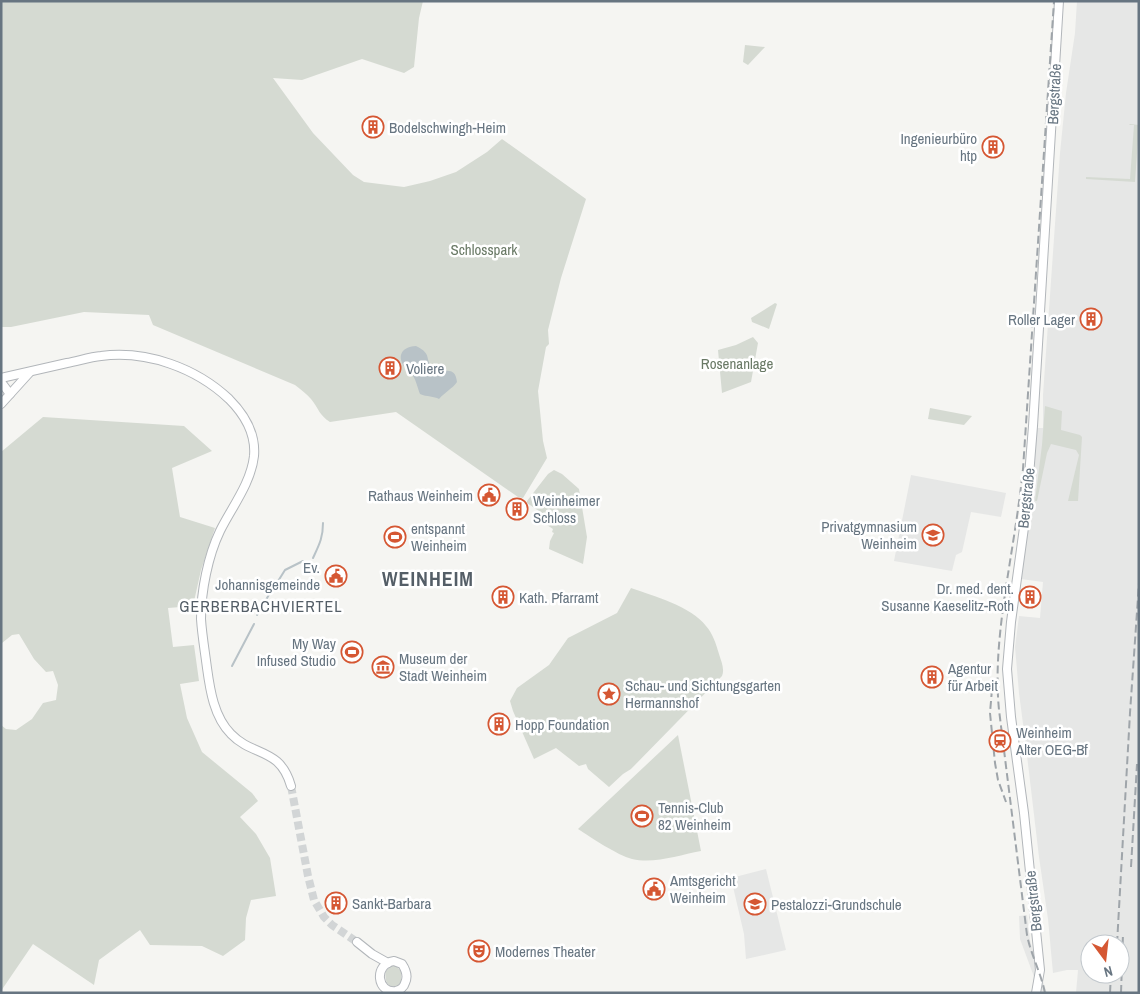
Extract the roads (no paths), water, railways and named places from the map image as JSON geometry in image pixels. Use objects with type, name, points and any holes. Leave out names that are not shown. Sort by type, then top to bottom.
[{"type":"main road","name":"Bergstraße","points":[[1036,993],[1040,975],[1040,960],[1024,812],[1011,717],[1007,662],[1010,622],[1026,513],[1034,418],[1059,1]]},
{"type":"main road","points":[[1,378],[101,356],[145,358],[169,364],[194,374],[211,384],[230,401],[245,419],[252,435],[254,454],[248,477],[217,538],[212,554],[204,590],[202,626],[212,698],[219,717],[232,735],[240,742],[264,752],[276,761],[287,773],[291,786]]},
{"type":"main road","points":[[1,404],[30,372]]},
{"type":"main road","points":[[1,382],[10,394]]},
{"type":"main road","points":[[356,942],[388,963]]},
{"type":"main road","points":[[372,954],[382,969]]},
{"type":"main road","points":[[399,962],[407,972],[404,985],[390,992],[380,981],[382,969],[388,963],[399,962]]},
{"type":"waterway","points":[[313,558],[319,545],[323,523]]},
{"type":"waterway","points":[[275,586],[285,570],[303,561]]},
{"type":"waterway","points":[[257,615],[270,593]]},
{"type":"waterway","points":[[232,666],[254,624]]},
{"type":"tunnel","points":[[291,786],[314,900],[324,917],[332,925],[357,942]]},
{"type":"railway","points":[[1045,993],[1027,935],[999,710],[998,679],[1002,618],[1023,469],[1054,1]]},
{"type":"railway","points":[[1118,934],[1139,583]]},
{"type":"railway","points":[[992,689],[990,713],[995,763],[998,780],[1006,802]]},
{"type":"railway","points":[[1131,867],[1137,764]]},
{"type":"railway","points":[[1110,984],[1110,993]]},
{"type":"railway","points":[[1121,984],[1121,993]]},
{"type":"place","name":"Bodelschwingh-Heim","points":[[373,127]]},
{"type":"place","name":"Ingenieurbüro htp","points":[[993,147]]},
{"type":"place","name":"Roller Lager","points":[[1091,319]]},
{"type":"place","name":"Voliere","points":[[390,368]]},
{"type":"place","name":"Rathaus Weinheim","points":[[489,495]]},
{"type":"place","name":"Weinheimer Schloss","points":[[517,509]]},
{"type":"place","name":"Privatgymnasium Weinheim","points":[[933,535]]},
{"type":"place","name":"entspannt Weinheim","points":[[395,537]]},
{"type":"place","name":"Ev. Johannisgemeinde","points":[[336,576]]},
{"type":"place","name":"Kath. Pfarramt","points":[[503,597]]},
{"type":"place","name":"Dr. med. dent. Susanne Kaeselitz-Roth","points":[[1030,597]]},
{"type":"place","name":"My Way Infused Studio","points":[[352,652]]},
{"type":"place","name":"Museum der Stadt Weinheim","points":[[383,667]]},
{"type":"place","name":"Agentur für Arbeit","points":[[932,677]]},
{"type":"place","name":"Schau- und Sichtungsgarten Hermannshof","points":[[609,694]]},
{"type":"place","name":"Hopp Foundation","points":[[499,724]]},
{"type":"place","name":"Weinheim Alter OEG-Bf","points":[[1000,741]]},
{"type":"place","name":"Tennis-Club 82 Weinheim","points":[[642,816]]},
{"type":"place","name":"Amtsgericht Weinheim","points":[[654,889]]},
{"type":"place","name":"Sankt-Barbara","points":[[336,903]]},
{"type":"place","name":"Pestalozzi-Grundschule","points":[[755,904]]},
{"type":"place","name":"Modernes Theater","points":[[479,951]]},
{"type":"district","name":"WEINHEIM","points":[[428,578]]},
{"type":"district","name":"GERBERBACHVIERTEL","points":[[261,606]]},
{"type":"park label","name":"Schlosspark","points":[[484,249]]},
{"type":"park label","name":"Rosenanlage","points":[[737,363]]}]
